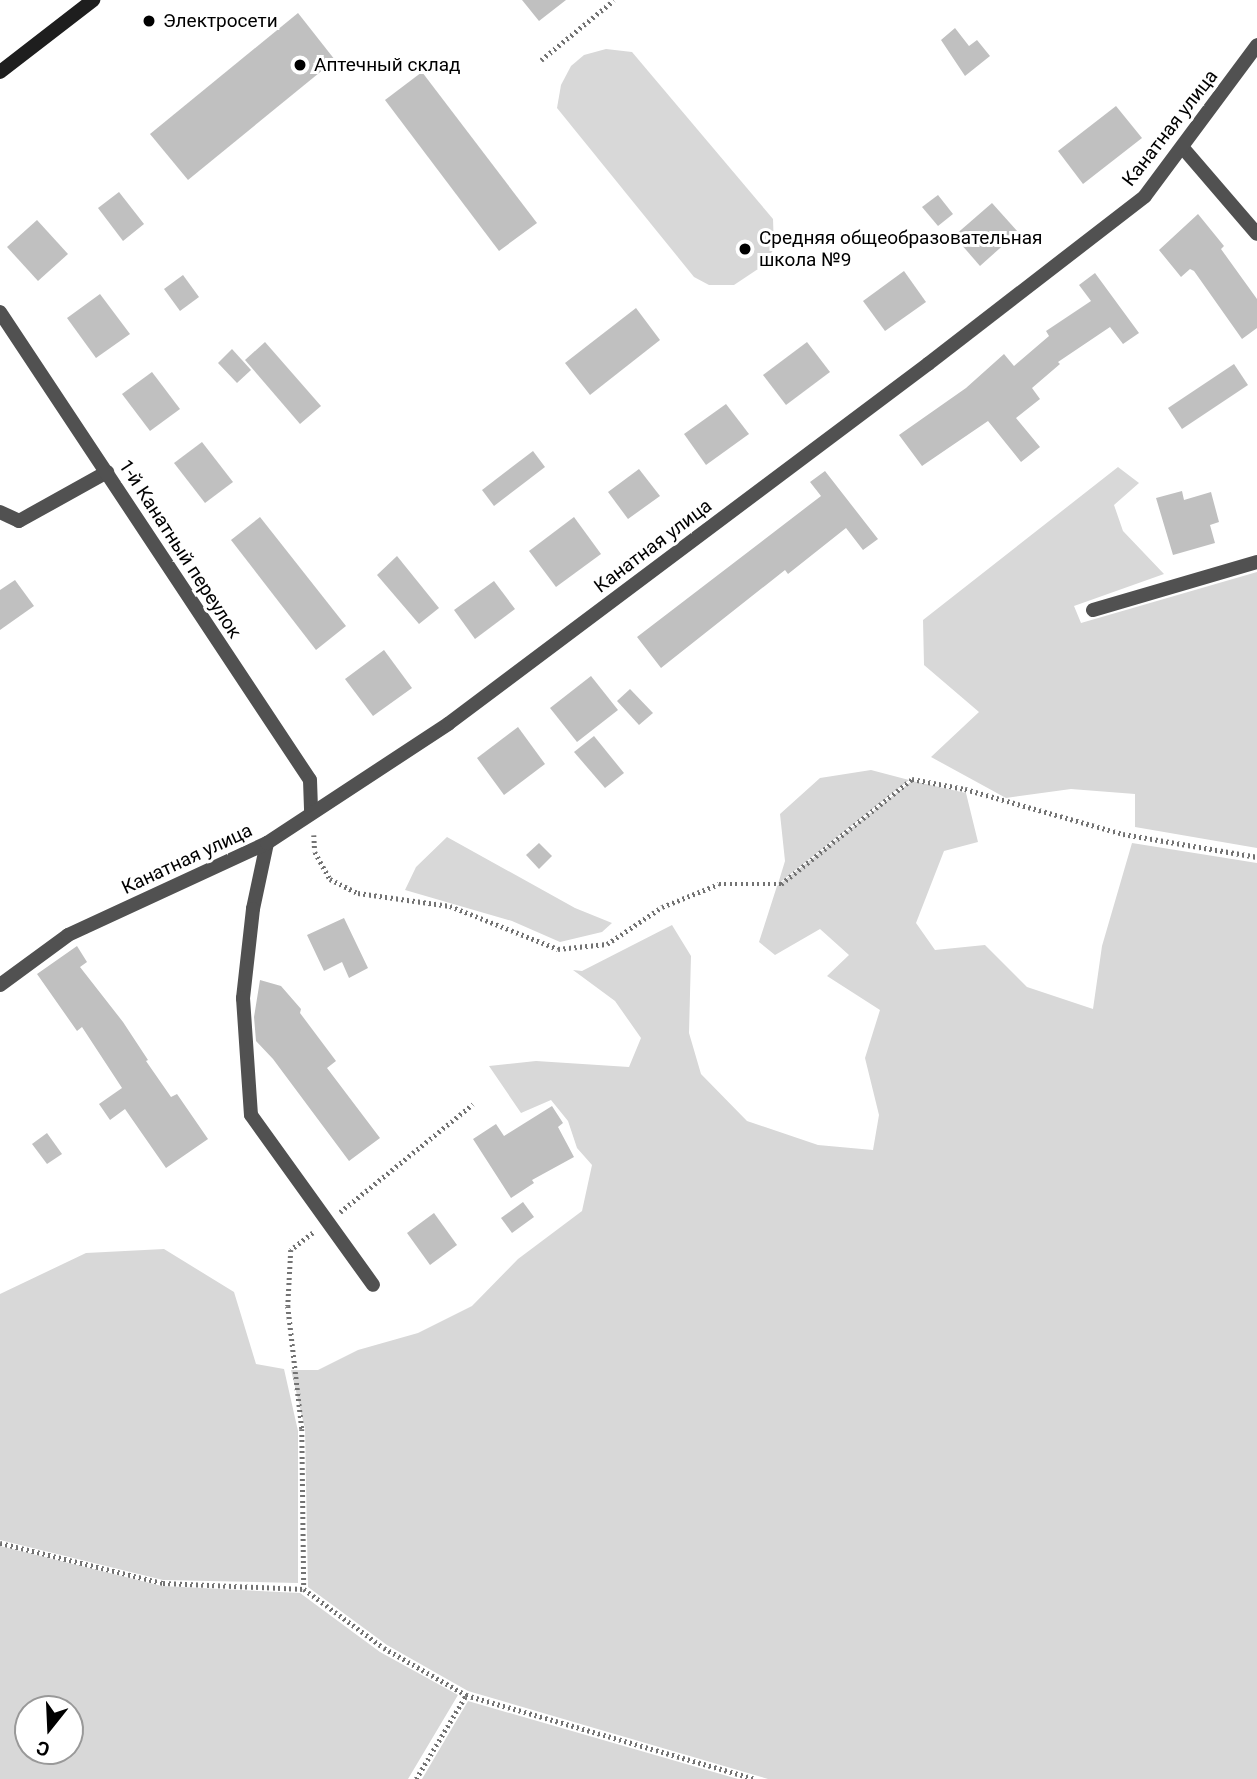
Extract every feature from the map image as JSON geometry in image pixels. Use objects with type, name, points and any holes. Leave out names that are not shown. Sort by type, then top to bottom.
[{"type":"main road","points":[[0,72],[93,0]]},
{"type":"street","name":"Канатная улица","points":[[0,985],[68,935],[267,843],[448,724],[1080,248],[1145,195],[1183,148],[1257,45]]},
{"type":"street","points":[[1183,148],[1257,234]]},
{"type":"street","name":"1-й Канатный переулок","points":[[0,312],[310,780],[312,812]]},
{"type":"street","points":[[0,512],[19,521],[107,472]]},
{"type":"street","points":[[1093,610],[1257,562]]},
{"type":"street","points":[[267,843],[253,909],[243,998],[251,1115],[373,1285]]},
{"type":"path","points":[[541,60],[614,0]]},
{"type":"path","points":[[312,812],[315,852],[330,879],[358,893],[450,906],[558,949],[607,944],[662,907],[719,884],[781,884],[912,779],[965,789],[1123,834],[1257,857]]},
{"type":"path","points":[[304,1589],[302,1429],[289,1306],[291,1250],[473,1104]]},
{"type":"path","points":[[0,1543],[163,1583],[304,1589],[384,1648],[466,1695],[755,1779]]},
{"type":"path","points":[[416,1779],[466,1695]]},
{"type":"shaded area","points":[[606,49],[632,52],[773,219],[774,249],[761,267],[734,285],[709,285],[694,277],[557,108],[561,85],[571,66],[584,55]]},
{"type":"shaded area","points":[[1118,467],[1139,483],[1114,505],[1123,531],[1164,574],[1074,606],[1081,623],[1257,572],[1257,848],[1135,827],[1135,794],[1071,789],[1006,798],[931,757],[979,712],[924,665],[923,620]]},
{"type":"shaded area","points":[[871,770],[909,780],[778,884],[785,861],[780,814],[820,778]]},
{"type":"shaded area","points":[[912,781],[966,793],[978,842],[944,851],[916,923],[935,950],[985,945],[1027,987],[1093,1009],[1102,946],[1132,843],[1257,863],[1257,1779],[768,1779],[468,1691],[387,1645],[308,1587],[305,1429],[291,1370],[318,1370],[358,1350],[418,1333],[472,1306],[518,1259],[582,1211],[592,1165],[577,1148],[568,1121],[551,1100],[521,1113],[489,1066],[536,1061],[629,1067],[641,1038],[615,1001],[573,970],[582,971],[672,925],[691,956],[689,1033],[701,1074],[747,1121],[818,1145],[873,1150],[879,1115],[865,1058],[880,1010],[827,976],[849,955],[820,929],[775,955],[759,942],[777,886]]},
{"type":"shaded area","points":[[447,837],[575,908],[612,923],[602,932],[560,942],[512,921],[405,890],[416,867]]},
{"type":"shaded area","points":[[164,1249],[234,1292],[256,1364],[284,1369],[298,1431],[298,1583],[163,1580],[0,1540],[0,1294],[86,1253]]},
{"type":"shaded area","points":[[0,1546],[162,1586],[300,1593],[380,1652],[458,1695],[408,1779],[0,1779]]},
{"type":"shaded area","points":[[468,1701],[738,1779],[422,1779]]},
{"type":"building","points":[[522,0],[566,0],[539,21]]},
{"type":"building","points":[[298,13],[335,60],[188,180],[150,134]]},
{"type":"building","points":[[955,28],[969,46],[977,40],[990,56],[965,76],[941,40]]},
{"type":"building","points":[[422,72],[537,223],[499,251],[385,100]]},
{"type":"building","points":[[1116,106],[1142,138],[1083,184],[1058,151]]},
{"type":"building","points":[[119,192],[144,224],[123,241],[98,208]]},
{"type":"building","points":[[938,195],[953,214],[938,226],[922,207]]},
{"type":"building","points":[[992,203],[1018,232],[980,266],[954,236]]},
{"type":"building","points":[[1198,214],[1224,246],[1221,249],[1257,299],[1257,328],[1242,339],[1194,271],[1190,269],[1181,277],[1159,250]]},
{"type":"building","points":[[37,220],[68,254],[38,281],[7,247]]},
{"type":"building","points":[[904,271],[926,302],[885,331],[863,301]]},
{"type":"building","points":[[1095,273],[1139,333],[1123,344],[1110,327],[1058,362],[1060,364],[1032,388],[1040,399],[1016,418],[1040,447],[1021,462],[988,421],[922,466],[899,435],[966,388],[1004,354],[1014,366],[1049,336],[1046,331],[1091,301],[1079,285]]},
{"type":"building","points":[[183,275],[199,297],[180,311],[164,289]]},
{"type":"building","points":[[100,294],[130,334],[96,358],[67,318]]},
{"type":"building","points":[[636,308],[660,340],[590,395],[565,363]]},
{"type":"building","points":[[265,342],[321,406],[300,424],[245,360]]},
{"type":"building","points":[[807,342],[830,372],[786,405],[763,375]]},
{"type":"building","points":[[232,349],[251,370],[237,383],[218,363]]},
{"type":"building","points":[[1234,364],[1248,385],[1182,429],[1168,408]]},
{"type":"building","points":[[152,372],[180,409],[150,431],[122,394]]},
{"type":"building","points":[[726,404],[749,434],[706,465],[684,434]]},
{"type":"building","points":[[202,442],[233,482],[205,503],[174,463]]},
{"type":"building","points":[[533,451],[545,467],[494,506],[482,490]]},
{"type":"building","points":[[639,469],[660,496],[628,519],[608,492]]},
{"type":"building","points":[[825,471],[878,539],[863,550],[846,528],[788,574],[785,570],[661,668],[637,637],[821,496],[810,482]]},
{"type":"building","points":[[1182,491],[1184,500],[1211,492],[1219,522],[1210,525],[1215,543],[1173,555],[1156,498]]},
{"type":"building","points":[[260,517],[346,626],[316,650],[231,540]]},
{"type":"building","points":[[574,517],[601,554],[556,587],[529,551]]},
{"type":"building","points":[[397,556],[439,608],[419,624],[377,575]]},
{"type":"building","points":[[15,580],[34,606],[0,630],[0,590]]},
{"type":"building","points":[[494,581],[515,609],[475,639],[454,610]]},
{"type":"building","points":[[384,650],[412,688],[373,716],[345,679]]},
{"type":"building","points":[[591,676],[618,710],[577,742],[550,708]]},
{"type":"building","points":[[630,689],[653,713],[639,725],[617,701]]},
{"type":"building","points":[[518,727],[545,764],[504,795],[477,758]]},
{"type":"building","points":[[594,736],[624,773],[605,788],[574,752]]},
{"type":"building","points":[[539,843],[552,856],[539,869],[526,855]]},
{"type":"building","points":[[344,918],[368,968],[349,978],[342,962],[324,971],[307,935]]},
{"type":"building","points":[[77,946],[87,962],[80,967],[123,1022],[171,1097],[177,1094],[208,1139],[166,1168],[125,1109],[110,1120],[99,1104],[122,1088],[82,1027],[77,1031],[37,974]]},
{"type":"building","points":[[260,980],[281,986],[301,1009],[300,1013],[336,1061],[327,1068],[380,1138],[349,1161],[273,1059],[256,1041],[254,1017]]},
{"type":"building","points":[[552,1106],[563,1123],[558,1127],[574,1157],[532,1180],[534,1183],[511,1198],[473,1139],[496,1124],[504,1136]]},
{"type":"building","points":[[47,1133],[62,1154],[47,1164],[32,1144]]},
{"type":"building","points":[[523,1202],[534,1217],[512,1233],[501,1218]]},
{"type":"building","points":[[434,1213],[457,1245],[430,1265],[407,1233]]},
{"type":"place","name":"Электросети","points":[[149,21]]},
{"type":"place","name":"Аптечный склад","points":[[300,65]]},
{"type":"place","name":"Средняя общеобразовательная школа №9","points":[[745,249]]}]
